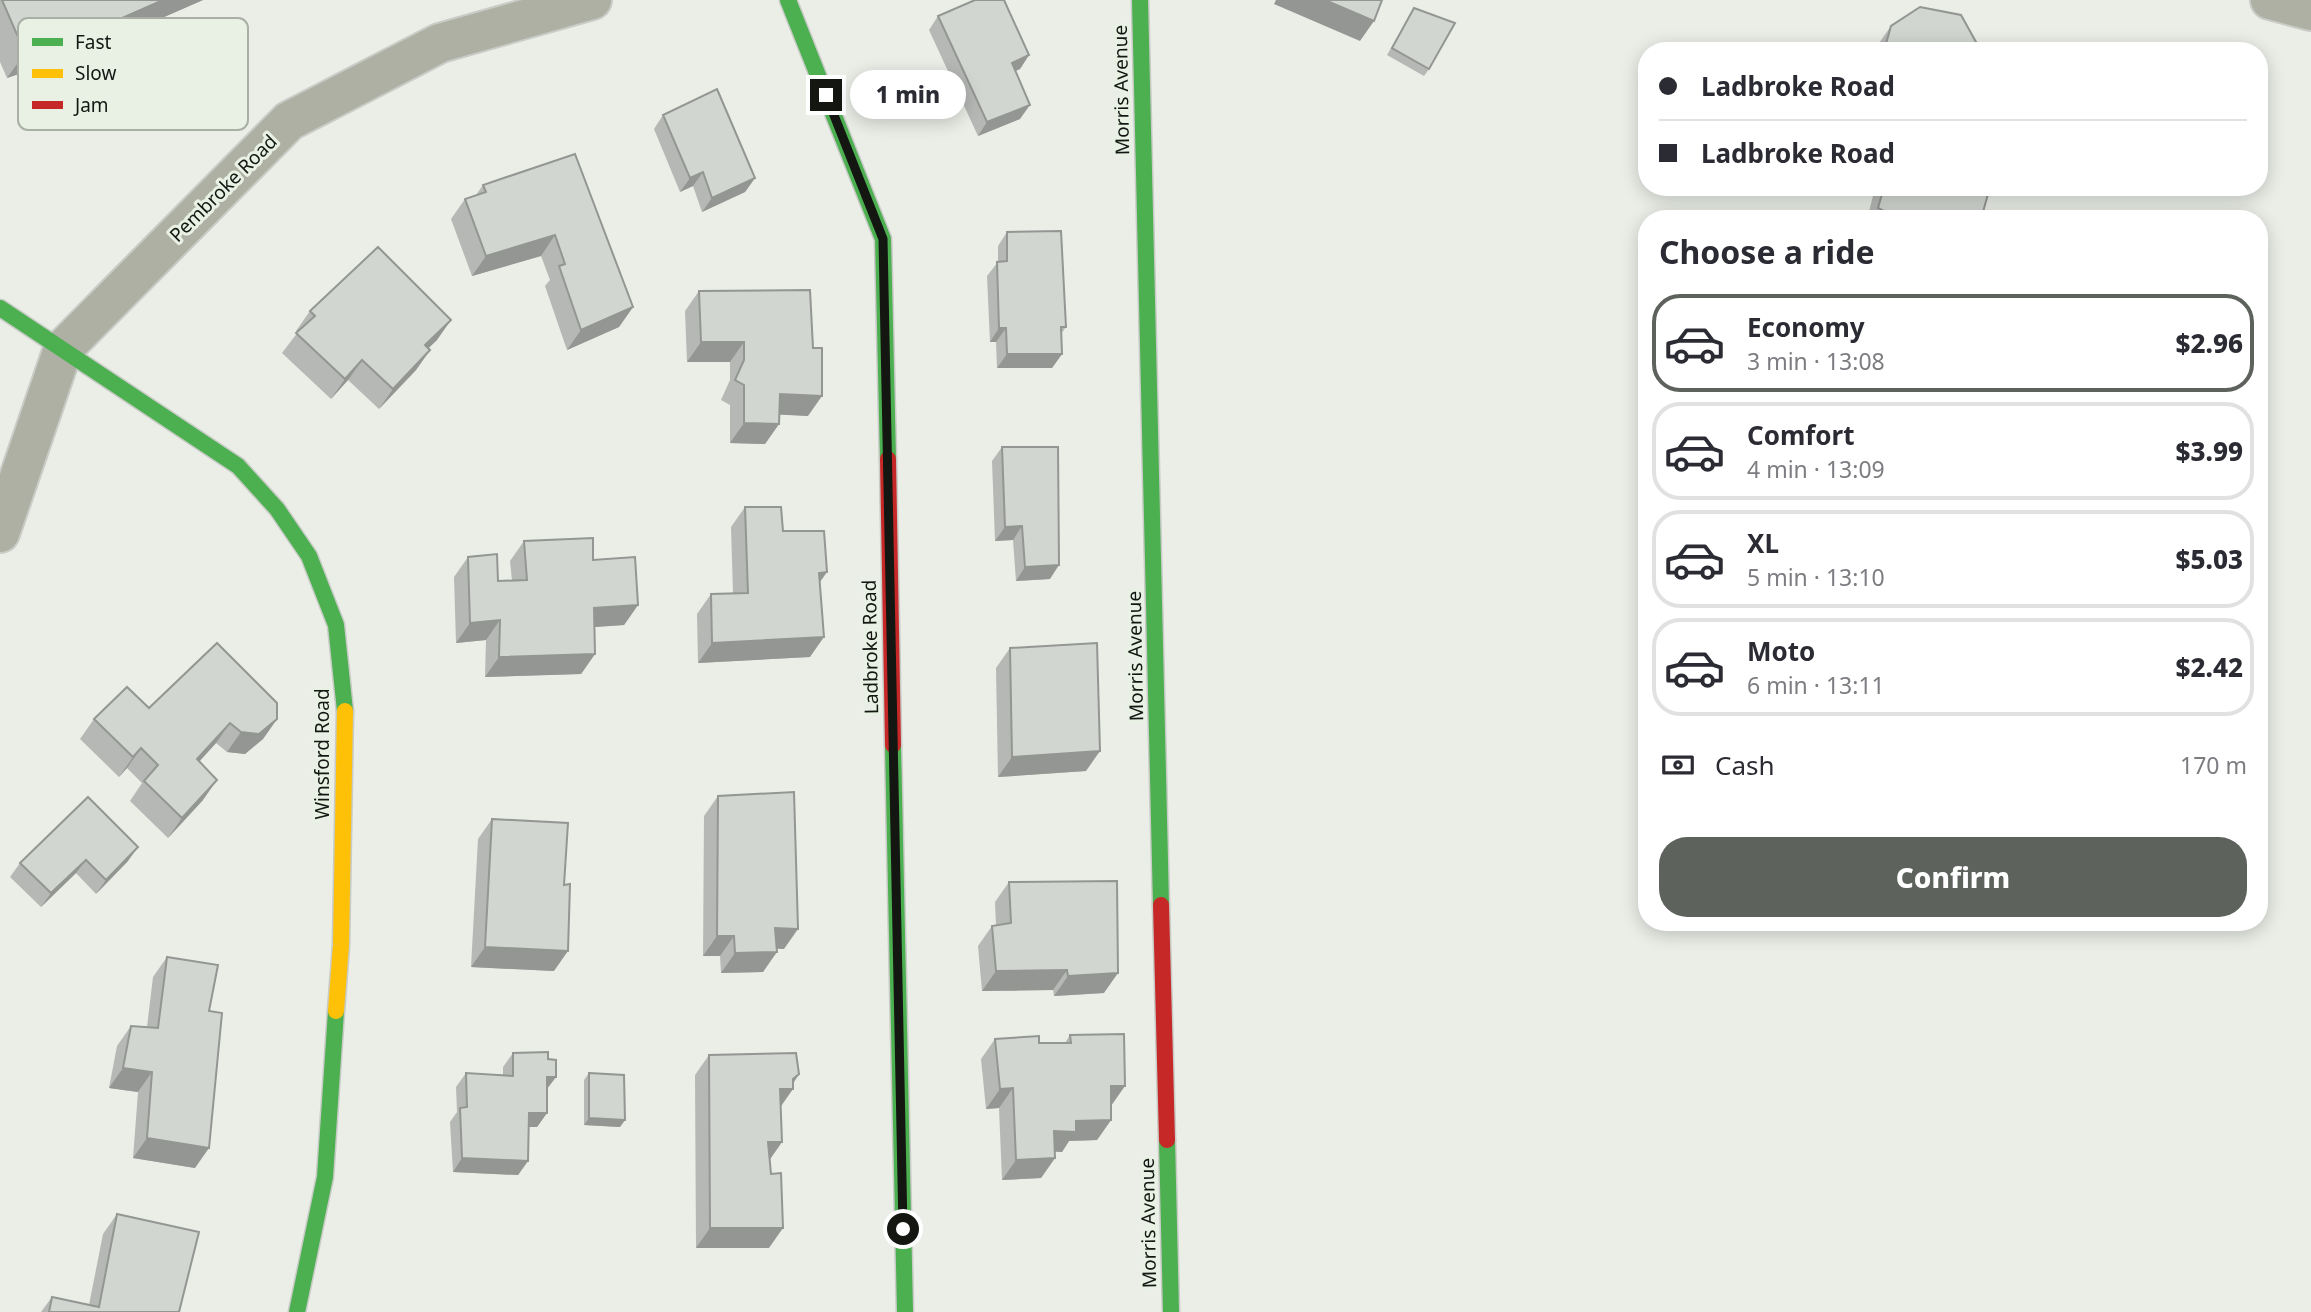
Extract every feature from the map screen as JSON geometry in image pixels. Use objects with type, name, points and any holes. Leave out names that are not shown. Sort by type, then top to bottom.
[{"type":"street","name":"Pembroke Road","points":[[0,533],[63,349],[289,121],[440,43],[592,0]]},
{"type":"street","name":"Ladbroke Road","points":[[788,0],[883,239],[905,1312]]},
{"type":"street","name":"Morris Avenue","points":[[1140,0],[1171,1312]]},
{"type":"street","points":[[2270,0],[2311,11]]},
{"type":"street","name":"Winsford Road","points":[[0,308],[238,466],[277,509],[309,556],[336,625],[345,702],[341,945],[325,1177],[297,1312]]},
{"type":"building","points":[[2,0],[163,0],[122,18],[18,18],[18,37]]},
{"type":"building","points":[[975,0],[1004,0],[1029,55],[1012,63],[1030,105],[987,122],[938,16]]},
{"type":"building","points":[[1325,0],[1382,0],[1374,21]]},
{"type":"building","points":[[1920,7],[1961,15],[1976,42],[1887,42],[1891,26]]},
{"type":"building","points":[[1414,8],[1455,23],[1429,69],[1392,48]]},
{"type":"building","points":[[717,89],[755,178],[712,198],[703,172],[690,178],[663,115]]},
{"type":"building","points":[[575,154],[633,307],[581,330],[559,266],[565,264],[555,235],[486,256],[465,199],[486,192],[483,185]]},
{"type":"building","points":[[1881,196],[1987,196],[1984,210],[1878,208]]},
{"type":"building","points":[[1061,231],[1066,327],[1061,327],[1062,354],[1007,354],[1006,328],[999,328],[997,262],[1007,261],[1007,232]]},
{"type":"building","points":[[378,247],[451,320],[425,345],[430,350],[393,389],[362,360],[345,379],[296,333],[315,316],[310,311]]},
{"type":"building","points":[[810,290],[813,348],[822,348],[822,396],[780,394],[779,424],[744,423],[744,385],[735,380],[744,360],[744,342],[701,342],[699,291]]},
{"type":"building","points":[[1002,447],[1058,447],[1059,565],[1025,567],[1022,526],[1005,527]]},
{"type":"building","points":[[745,507],[781,507],[783,531],[824,531],[827,572],[819,573],[824,637],[712,643],[711,594],[748,593]]},
{"type":"building","points":[[593,538],[593,560],[635,557],[638,605],[594,608],[595,654],[499,657],[500,620],[470,623],[468,557],[497,554],[498,581],[527,580],[524,541]]},
{"type":"building","points":[[217,643],[277,703],[277,719],[259,734],[241,732],[230,723],[197,759],[217,780],[182,818],[144,781],[158,765],[141,748],[133,757],[94,719],[127,687],[149,708]]},
{"type":"building","points":[[1097,643],[1100,751],[1012,757],[1010,648]]},
{"type":"building","points":[[794,792],[798,929],[775,928],[777,952],[735,953],[734,936],[717,936],[718,796]]},
{"type":"building","points":[[88,797],[138,847],[106,880],[86,860],[51,893],[20,863]]},
{"type":"building","points":[[492,819],[568,823],[564,885],[570,884],[568,951],[485,947]]},
{"type":"building","points":[[1117,881],[1118,973],[1068,976],[1067,970],[996,971],[992,926],[1011,923],[1009,882]]},
{"type":"building","points":[[167,957],[218,965],[209,1011],[222,1013],[209,1148],[147,1138],[152,1072],[123,1068],[131,1026],[158,1028]]},
{"type":"building","points":[[1124,1034],[1125,1086],[1111,1086],[1111,1120],[1076,1121],[1076,1132],[1054,1131],[1055,1158],[1016,1160],[1013,1088],[1000,1089],[995,1039],[1039,1036],[1039,1043],[1071,1043],[1070,1035]]},
{"type":"building","points":[[548,1052],[548,1059],[556,1060],[556,1077],[547,1077],[547,1113],[529,1113],[528,1161],[462,1158],[460,1108],[467,1107],[466,1073],[513,1076],[513,1053]]},
{"type":"building","points":[[796,1053],[799,1074],[793,1079],[793,1089],[780,1089],[782,1142],[768,1142],[771,1174],[781,1173],[783,1228],[710,1228],[709,1055]]},
{"type":"building","points":[[589,1073],[624,1075],[625,1120],[589,1118]]},
{"type":"building","points":[[117,1214],[199,1232],[179,1312],[49,1312],[52,1297],[99,1307]]},
{"type":"traffic: fast","points":[[788,0],[883,239],[888,459]]},
{"type":"traffic: fast","points":[[1140,0],[1161,905]]},
{"type":"traffic: fast","points":[[0,308],[238,466],[277,509],[309,556],[336,625],[345,711]]},
{"type":"traffic: fast","points":[[893,745],[905,1312]]},
{"type":"traffic: fast","points":[[297,1312],[325,1177],[336,1011]]},
{"type":"traffic: fast","points":[[1167,1140],[1171,1312]]},
{"type":"traffic: slow","points":[[336,1011],[341,945],[345,711]]},
{"type":"traffic: jam","points":[[888,459],[893,745]]},
{"type":"traffic: jam","points":[[1161,905],[1167,1140]]},
{"type":"route","points":[[826,95],[883,239],[903,1229]]}]
